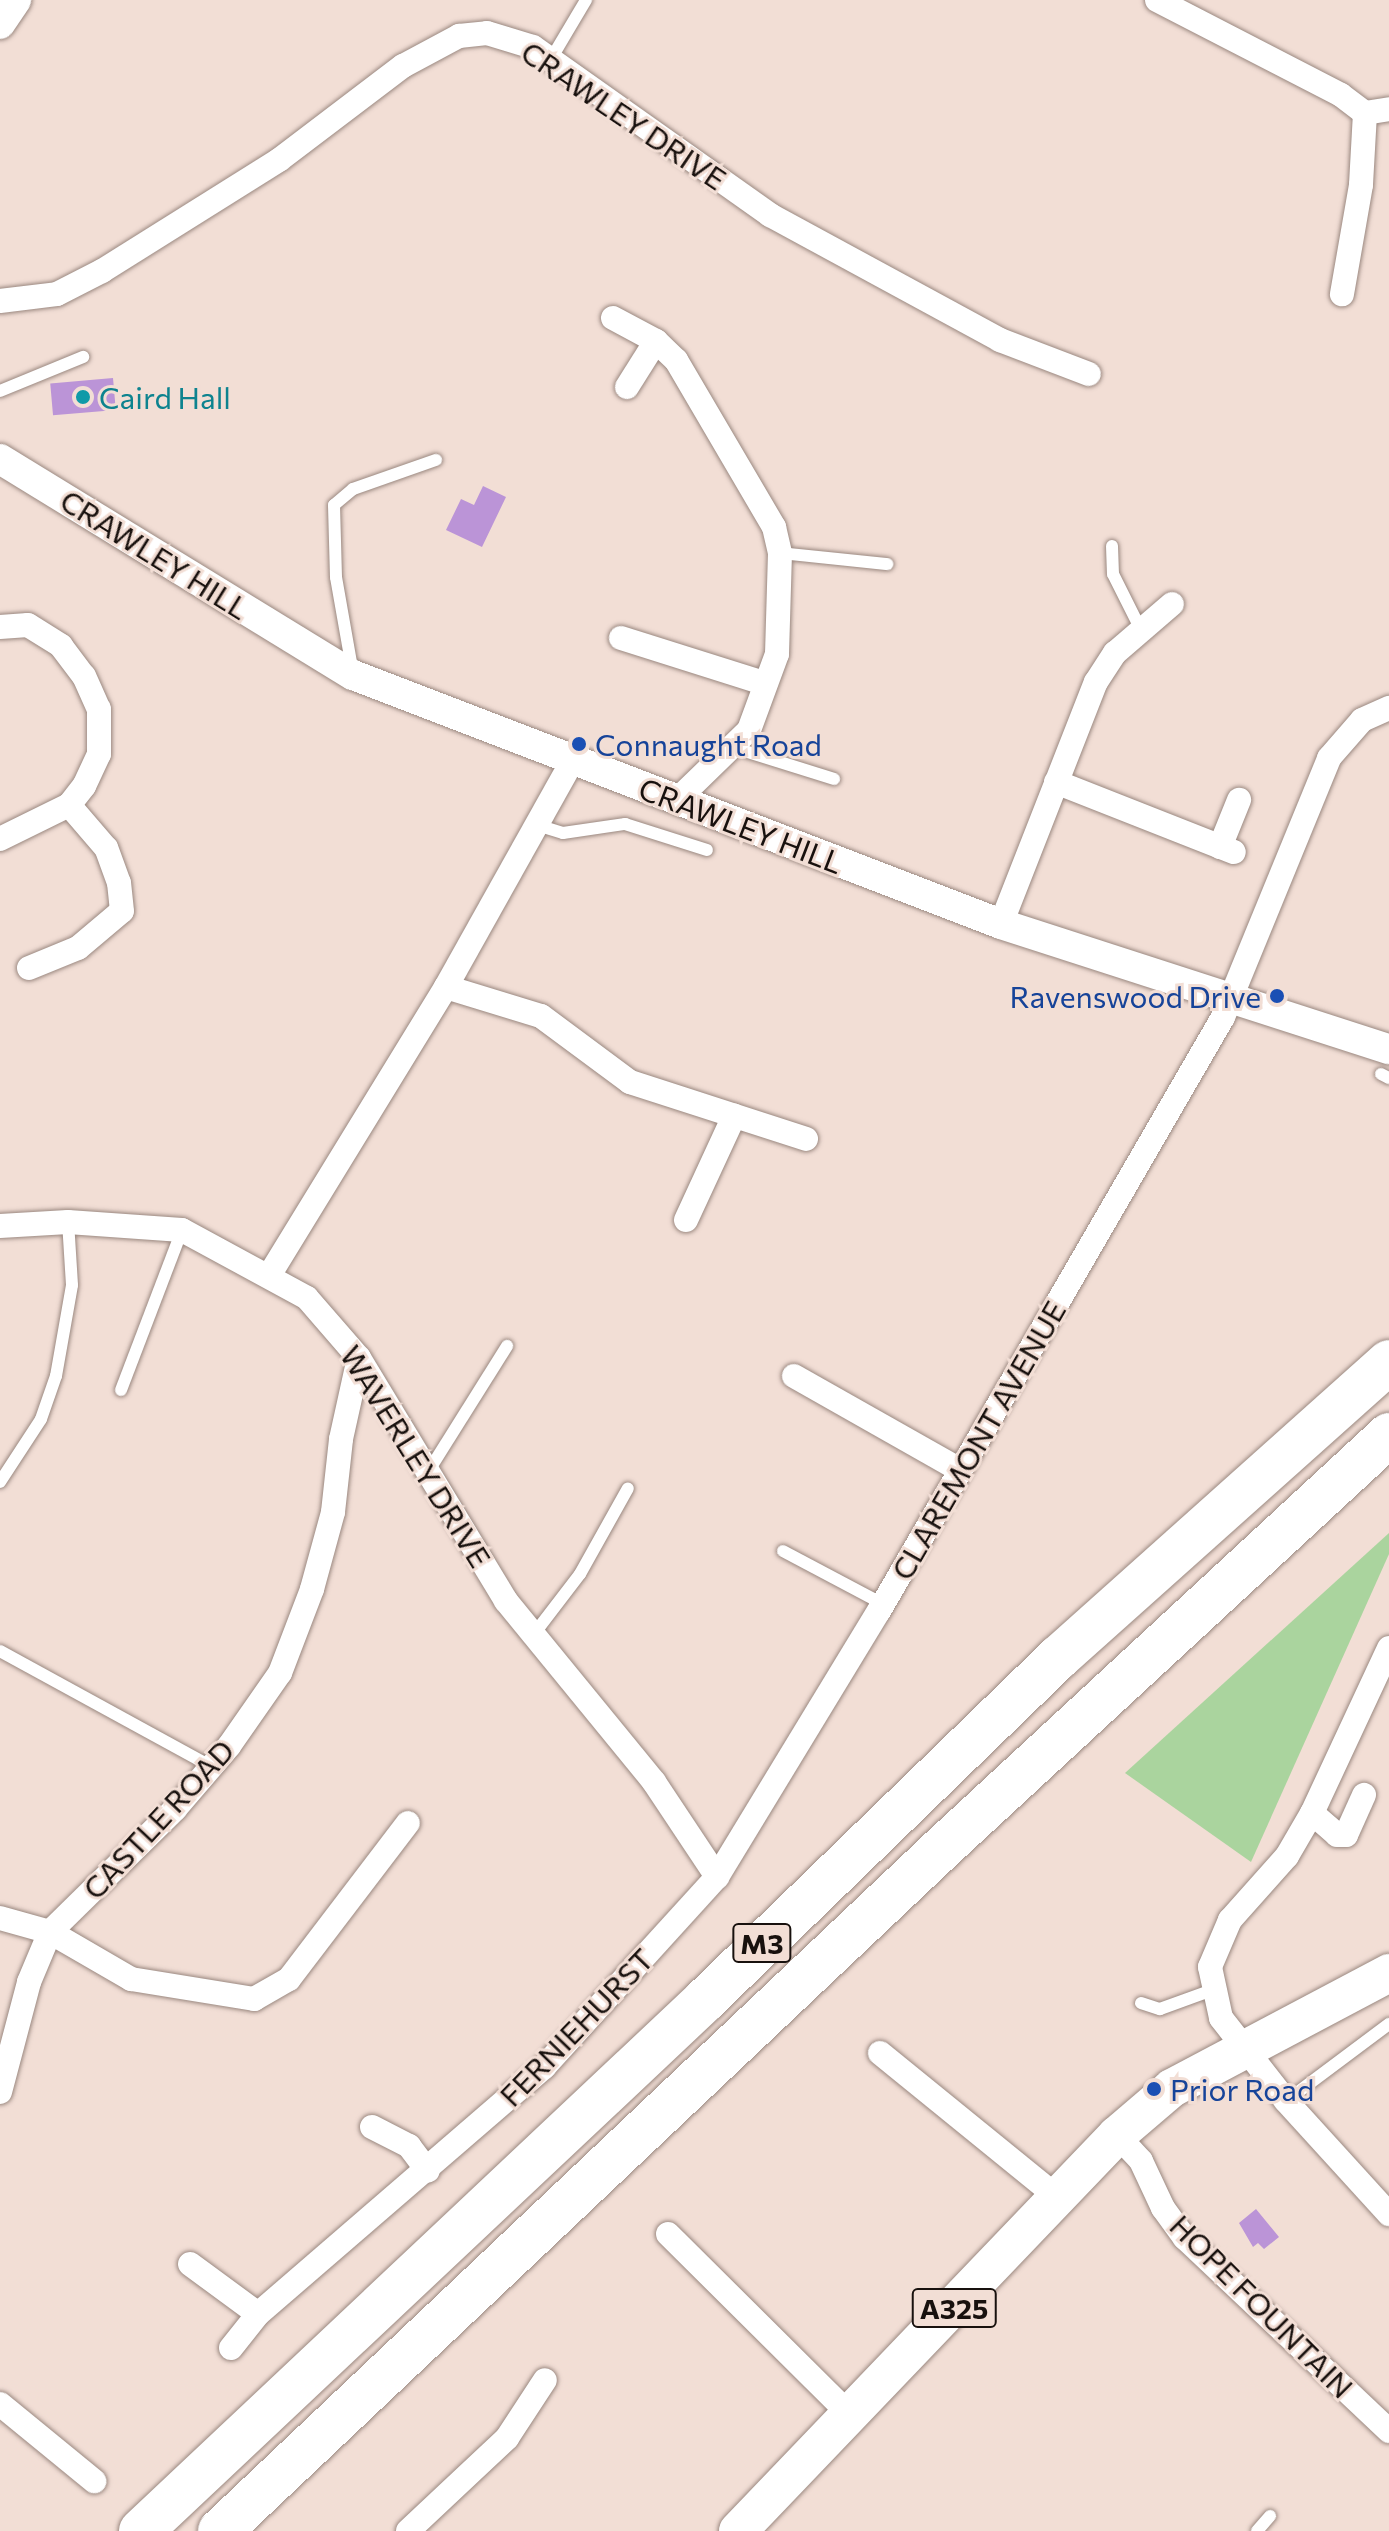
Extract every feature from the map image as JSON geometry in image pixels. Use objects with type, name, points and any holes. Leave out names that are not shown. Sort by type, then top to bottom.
[{"type":"highway","name":"M3","points":[[141,2531],[705,2000],[1058,1658],[1389,1362]]},
{"type":"highway","name":"M3","points":[[220,2531],[939,1851],[1389,1435]]},
{"type":"main road","name":"A325","points":[[738,2531],[1117,2135],[1172,2088],[1246,2046],[1389,1973]]},
{"type":"street","points":[[0,24],[16,0]]},
{"type":"street","points":[[1157,0],[1377,111],[1342,294]]},
{"type":"street","name":"CRAWLEY DRIVE","points":[[0,301],[57,294],[102,271],[279,160],[434,47],[487,33],[533,47],[770,215],[1000,340],[1089,374]]},
{"type":"street","points":[[613,318],[656,341],[676,360],[774,527],[780,553],[777,654],[749,730],[677,800]]},
{"type":"street","points":[[627,387],[656,341]]},
{"type":"street","name":"CRAWLEY HILL","points":[[0,459],[353,675],[1001,924],[1229,999],[1386,1067]]},
{"type":"street","points":[[1001,924],[1096,682],[1140,628],[1172,604]]},
{"type":"street","points":[[0,627],[28,625],[61,646],[84,676],[99,709],[99,754],[69,805],[0,839]]},
{"type":"street","points":[[621,638],[764,683]]},
{"type":"street","points":[[1229,999],[1329,758],[1362,720],[1389,708]]},
{"type":"street","points":[[270,1274],[446,987],[573,760]]},
{"type":"street","points":[[1056,782],[1227,849],[1239,800]]},
{"type":"street","points":[[29,968],[78,948],[122,911],[106,848],[69,805]]},
{"type":"street","points":[[446,987],[541,1016],[630,1082],[806,1139]]},
{"type":"street","name":"CLAREMONT AVENUE","points":[[717,1877],[883,1604],[1223,1017],[1229,999]]},
{"type":"street","points":[[686,1220],[734,1116]]},
{"type":"street","name":"WAVERLEY DRIVE","points":[[0,1226],[68,1222],[182,1230],[270,1274],[307,1298],[359,1358],[426,1475],[534,1634],[654,1782],[717,1877]]},
{"type":"street","name":"CASTLE ROAD","points":[[0,2092],[29,1982],[50,1932],[170,1815],[212,1767],[280,1673],[312,1589],[333,1512],[341,1439],[359,1358]]},
{"type":"street","points":[[794,1376],[960,1470]]},
{"type":"street","points":[[1389,1648],[1312,1813],[1287,1856],[1230,1920],[1210,1967],[1221,2018],[1246,2046],[1286,2101],[1389,2214]]},
{"type":"street","points":[[1312,1813],[1337,1835],[1346,1835],[1364,1795]]},
{"type":"street","points":[[0,1918],[50,1932],[131,1979],[254,1999],[289,1979],[408,1823]]},
{"type":"street","name":"FERNIEHURST","points":[[231,2348],[258,2314],[428,2171],[544,2067],[717,1877]]},
{"type":"street","points":[[880,2053],[1057,2197]]},
{"type":"street","points":[[372,2127],[409,2146],[428,2171]]},
{"type":"street","name":"HOPE FOUNTAIN","points":[[1117,2135],[1141,2161],[1163,2208],[1185,2238],[1389,2431]]},
{"type":"street","points":[[668,2234],[849,2414]]},
{"type":"street","points":[[190,2264],[258,2314]]},
{"type":"street","points":[[408,2531],[507,2438],[545,2380]]},
{"type":"street","points":[[0,2404],[94,2481]]},
{"type":"lane","points":[[551,59],[586,0]]},
{"type":"lane","points":[[0,391],[83,357]]},
{"type":"lane","points":[[353,675],[336,577],[334,505],[353,489],[436,460]]},
{"type":"lane","points":[[1112,546],[1113,574],[1140,628]]},
{"type":"lane","points":[[780,553],[887,564]]},
{"type":"lane","points":[[732,747],[834,779]]},
{"type":"lane","points":[[537,825],[563,833],[625,824],[707,850]]},
{"type":"lane","points":[[0,1482],[41,1419],[56,1376],[72,1285],[68,1222]]},
{"type":"lane","points":[[121,1390],[182,1230]]},
{"type":"lane","points":[[426,1475],[507,1346]]},
{"type":"lane","points":[[534,1634],[580,1574],[628,1488]]},
{"type":"lane","points":[[783,1551],[883,1604]]},
{"type":"lane","points":[[0,1651],[212,1767]]},
{"type":"lane","points":[[1141,2003],[1160,2009],[1215,1989]]},
{"type":"lane","points":[[1286,2101],[1389,2024]]},
{"type":"lane","points":[[1257,2531],[1270,2516]]},
{"type":"green space","points":[[1389,1533],[1389,1554],[1251,1862],[1125,1773]]},
{"type":"building","name":"Caird Hall","points":[[113,378],[116,410],[53,415],[50,383]]},
{"type":"building","points":[[483,486],[506,497],[482,547],[446,530],[461,499],[474,505]]},
{"type":"building","points":[[1256,2209],[1279,2237],[1264,2249],[1258,2243],[1253,2247],[1239,2223]]},
{"type":"place","name":"Caird Hall","points":[[83,397]]},
{"type":"place","name":"Connaught Road","points":[[579,744]]},
{"type":"place","name":"Ravenswood Drive","points":[[1277,996]]},
{"type":"place","name":"Prior Road","points":[[1154,2089]]}]
